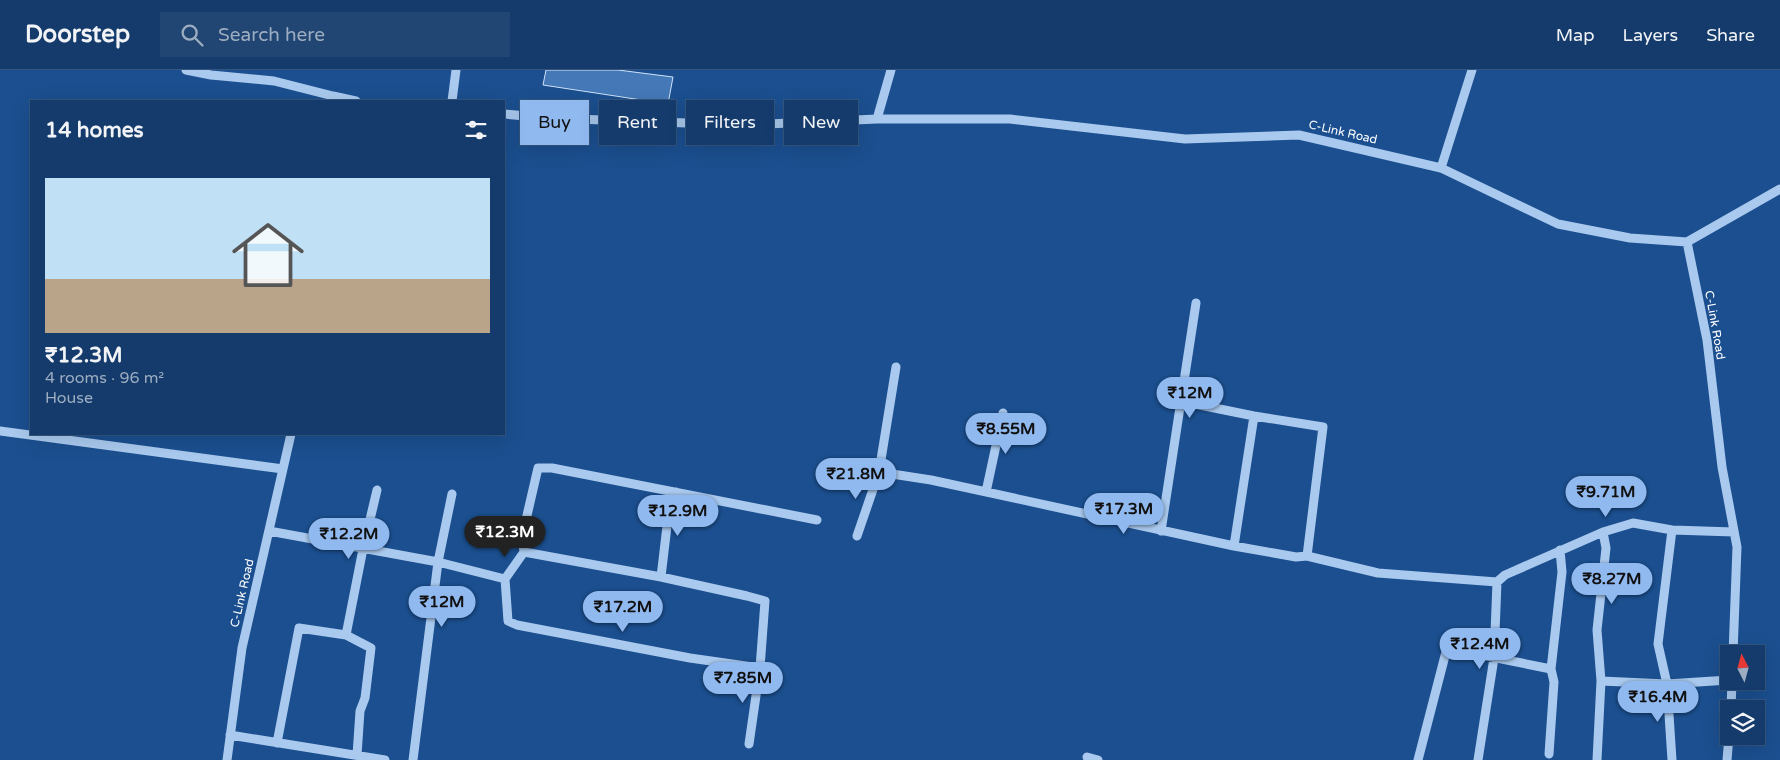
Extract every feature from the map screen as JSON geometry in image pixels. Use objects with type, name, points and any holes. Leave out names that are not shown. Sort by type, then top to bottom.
[{"type":"street","points":[[186,70],[211,75],[274,82],[333,99]]},
{"type":"street","points":[[452,100],[456,70]]},
{"type":"street","points":[[877,119],[891,70]]},
{"type":"street","points":[[1441,168],[1472,70]]},
{"type":"street","name":"C-Link Road","points":[[505,114],[547,118],[742,126],[877,119],[1010,119],[1185,139],[1299,135],[1441,168],[1558,224],[1630,238],[1687,242],[1707,340],[1722,467],[1737,547],[1733,645]]},
{"type":"street","points":[[1687,242],[1780,189]]},
{"type":"street","points":[[1161,531],[1196,303]]},
{"type":"street","points":[[857,536],[879,472],[896,367]]},
{"type":"street","points":[[1180,402],[1254,416],[1324,426],[1307,556]]},
{"type":"street","points":[[986,492],[1003,413]]},
{"type":"street","points":[[1234,546],[1254,416]]},
{"type":"street","points":[[0,431],[283,469]]},
{"type":"street","name":"C-Link Road","points":[[227,760],[242,648],[291,435]]},
{"type":"street","points":[[760,668],[690,658],[517,625],[508,621],[505,579],[524,552],[522,537],[538,468],[552,468],[817,520]]},
{"type":"street","points":[[879,472],[986,492],[1234,546],[1296,557],[1307,556],[1378,573],[1497,582],[1505,575],[1560,550],[1603,532],[1633,523],[1672,530],[1734,532]]},
{"type":"street","points":[[346,635],[377,490]]},
{"type":"street","points":[[661,577],[669,509],[676,492]]},
{"type":"street","points":[[413,760],[438,562],[452,494]]},
{"type":"street","points":[[1672,530],[1658,644],[1667,684],[1672,760]]},
{"type":"street","points":[[269,531],[438,562],[505,579]]},
{"type":"street","points":[[1598,760],[1602,681],[1597,630],[1606,548],[1603,532]]},
{"type":"street","points":[[1549,754],[1554,682],[1551,669],[1562,572],[1560,550]]},
{"type":"street","points":[[524,552],[661,577],[765,601],[760,668],[749,744]]},
{"type":"street","points":[[1478,760],[1494,658],[1497,582]]},
{"type":"street","points":[[276,743],[300,628],[346,635],[371,648],[365,698],[360,711],[357,755]]},
{"type":"street","points":[[1418,760],[1447,648],[1551,669]]},
{"type":"street","points":[[1602,681],[1667,684],[1720,681]]},
{"type":"street","points":[[230,735],[385,760]]},
{"type":"street","points":[[1727,760],[1728,745]]},
{"type":"street","points":[[1087,757],[1098,760]]},
{"type":"building","points":[[546,70],[618,70],[673,77],[669,100],[642,100],[543,85]]}]
